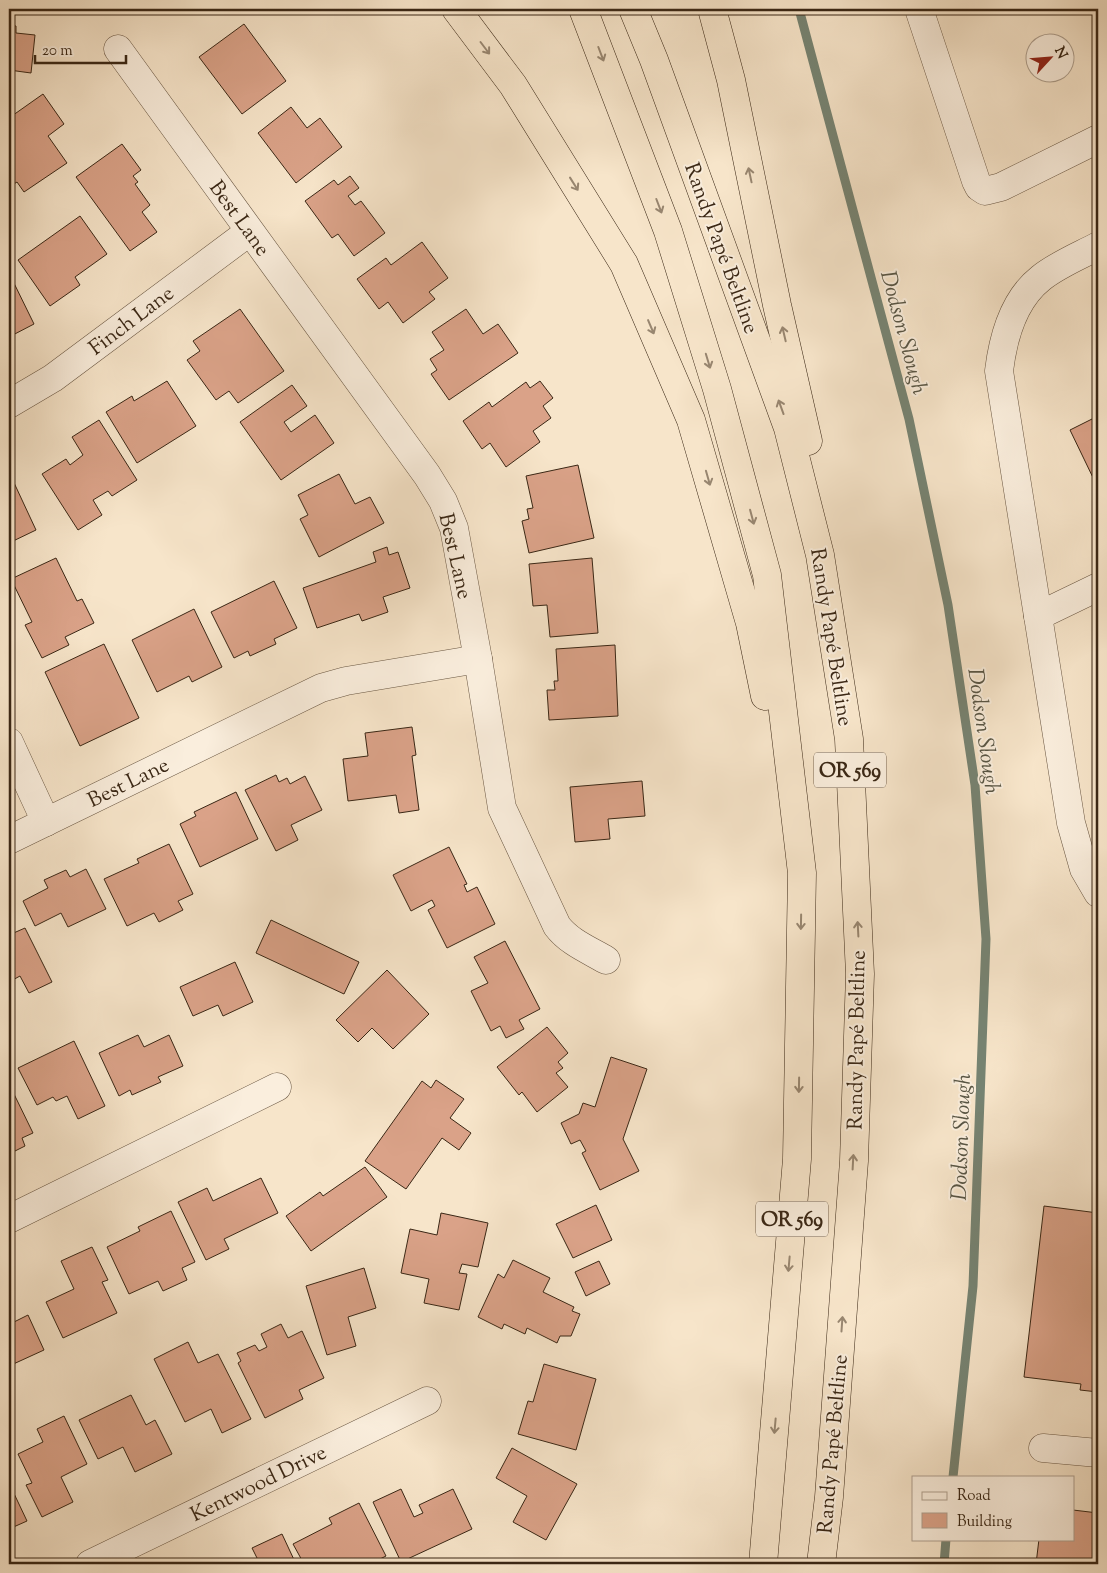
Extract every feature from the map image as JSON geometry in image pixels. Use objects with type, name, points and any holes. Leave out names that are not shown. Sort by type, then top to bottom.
[{"type":"highway","points":[[456,9],[513,85],[624,264],[691,420],[750,624],[802,873]]},
{"type":"highway","name":"OR 569","points":[[583,9],[668,232],[717,389],[767,575],[802,873],[797,1159],[763,1564]]},
{"type":"highway","name":"Randy Papé Beltline","points":[[632,9],[657,69],[788,428],[820,555],[849,739],[860,974],[853,1171],[829,1497],[821,1564]]},
{"type":"highway","points":[[712,9],[731,80],[777,305],[808,440],[820,555]]},
{"type":"street","points":[[919,9],[976,180],[985,191],[992,191],[1098,139]]},
{"type":"street","name":"Best Lane","points":[[9,840],[321,688],[346,681],[478,659],[454,528],[443,501],[118,49]]},
{"type":"street","name":"Finch Lane","points":[[9,404],[53,378],[249,232]]},
{"type":"street","points":[[1098,246],[1055,269],[1028,290],[1017,309],[1002,347],[1000,371],[1071,823],[1084,869],[1098,893]]},
{"type":"street","points":[[1038,616],[1098,587]]},
{"type":"street","points":[[478,659],[499,796],[507,820],[557,926],[570,939],[606,960]]},
{"type":"street","points":[[9,742],[46,822]]},
{"type":"street","points":[[9,1219],[277,1087]]},
{"type":"street","name":"Kentwood Drive","points":[[90,1564],[427,1401]]},
{"type":"street","points":[[1043,1448],[1098,1454]]},
{"type":"building","points":[[244,24],[286,81],[242,114],[199,57]]},
{"type":"building","points":[[9,25],[16,26],[16,33],[35,35],[31,73],[9,70]]},
{"type":"building","points":[[43,94],[64,124],[48,136],[67,163],[24,192],[17,182],[9,187],[9,118]]},
{"type":"building","points":[[291,107],[307,128],[320,118],[342,147],[296,183],[258,133]]},
{"type":"building","points":[[122,144],[141,170],[133,176],[138,182],[135,184],[150,205],[142,212],[157,232],[130,251],[76,177]]},
{"type":"building","points":[[350,176],[359,188],[348,196],[355,205],[361,201],[385,233],[354,256],[338,234],[332,238],[305,201],[334,180],[338,185]]},
{"type":"building","points":[[80,216],[107,254],[75,277],[80,285],[50,306],[18,260]]},
{"type":"building","points":[[422,242],[448,278],[429,292],[435,299],[403,323],[388,302],[379,309],[357,279],[386,258],[391,265]]},
{"type":"building","points":[[9,273],[34,324],[9,337]]},
{"type":"building","points":[[240,309],[284,371],[238,403],[229,391],[216,400],[187,360],[200,351],[193,341]]},
{"type":"building","points":[[466,309],[483,334],[498,324],[518,353],[449,400],[431,374],[437,370],[430,359],[444,350],[432,332]]},
{"type":"building","points":[[167,381],[196,426],[137,463],[106,412],[132,396],[134,401]]},
{"type":"building","points":[[540,381],[553,398],[543,406],[551,418],[533,431],[540,442],[506,467],[490,443],[482,449],[463,421],[489,402],[492,407],[526,382],[530,388]]},
{"type":"building","points":[[292,385],[307,406],[284,422],[291,432],[315,415],[334,443],[281,480],[240,422]]},
{"type":"building","points":[[1098,416],[1098,488],[1070,430]]},
{"type":"building","points":[[99,420],[137,480],[112,496],[108,491],[93,500],[102,515],[78,530],[42,474],[66,459],[70,465],[83,455],[72,437]]},
{"type":"building","points":[[578,465],[594,538],[529,553],[522,521],[529,519],[527,509],[533,508],[526,476]]},
{"type":"building","points":[[9,472],[36,530],[9,543]]},
{"type":"building","points":[[339,474],[355,504],[370,497],[384,523],[319,557],[300,519],[308,515],[298,495]]},
{"type":"building","points":[[387,547],[389,555],[398,552],[410,588],[383,597],[388,612],[362,621],[359,614],[317,628],[303,588],[376,562],[373,552]]},
{"type":"building","points":[[56,558],[77,601],[82,599],[94,623],[65,637],[69,645],[42,658],[25,625],[32,622],[11,579]]},
{"type":"building","points":[[592,558],[598,633],[550,637],[547,605],[533,606],[529,564]]},
{"type":"building","points":[[274,581],[297,628],[274,639],[276,644],[250,656],[248,651],[234,658],[211,612]]},
{"type":"building","points":[[194,609],[222,667],[192,682],[189,676],[157,692],[132,640]]},
{"type":"building","points":[[104,644],[139,718],[80,746],[45,672]]},
{"type":"building","points":[[615,645],[618,716],[549,720],[547,690],[555,690],[554,681],[558,681],[556,649]]},
{"type":"building","points":[[412,727],[416,755],[412,756],[419,810],[399,813],[396,795],[348,801],[343,759],[368,756],[365,733]]},
{"type":"building","points":[[276,775],[279,782],[287,778],[290,784],[305,776],[322,810],[291,825],[298,840],[276,851],[245,790]]},
{"type":"building","points":[[642,781],[645,816],[608,819],[610,839],[575,842],[570,787]]},
{"type":"building","points":[[236,792],[258,839],[200,867],[180,824],[196,816],[194,812]]},
{"type":"building","points":[[169,844],[193,894],[178,901],[183,910],[159,922],[154,913],[127,926],[104,879],[139,863],[137,859]]},
{"type":"building","points":[[449,847],[467,884],[464,885],[467,892],[477,887],[495,924],[447,948],[428,910],[435,906],[432,900],[411,911],[393,875]]},
{"type":"building","points":[[86,869],[106,909],[68,927],[61,913],[35,926],[23,901],[48,888],[44,880],[66,870],[70,877]]},
{"type":"building","points":[[271,920],[359,962],[344,994],[256,953]]},
{"type":"building","points":[[25,928],[52,982],[29,993],[20,976],[9,982],[9,935]]},
{"type":"building","points":[[505,941],[540,1009],[519,1020],[524,1029],[506,1038],[500,1026],[491,1031],[471,991],[488,983],[474,957]]},
{"type":"building","points":[[235,962],[253,1002],[223,1016],[218,1005],[193,1016],[180,987]]},
{"type":"building","points":[[387,970],[429,1014],[393,1049],[372,1028],[358,1042],[336,1020]]},
{"type":"building","points":[[547,1027],[568,1053],[558,1062],[563,1068],[556,1073],[568,1087],[537,1112],[522,1092],[519,1095],[497,1067]]},
{"type":"building","points":[[138,1035],[144,1047],[169,1035],[183,1066],[158,1077],[161,1082],[132,1095],[130,1090],[119,1096],[99,1053]]},
{"type":"building","points":[[74,1041],[105,1106],[78,1119],[67,1096],[56,1101],[53,1097],[37,1105],[18,1068]]},
{"type":"building","points":[[611,1057],[647,1069],[623,1139],[639,1171],[600,1190],[582,1153],[586,1151],[580,1140],[571,1144],[561,1123],[579,1114],[583,1103],[595,1107]]},
{"type":"building","points":[[436,1080],[464,1099],[450,1118],[471,1133],[459,1150],[442,1138],[406,1189],[365,1161],[422,1081],[431,1088]]},
{"type":"building","points":[[13,1092],[33,1133],[22,1138],[25,1146],[9,1154],[9,1094]]},
{"type":"building","points":[[365,1167],[387,1197],[311,1251],[286,1216],[320,1192],[323,1196]]},
{"type":"building","points":[[261,1178],[278,1213],[224,1239],[229,1249],[206,1260],[178,1202],[207,1188],[213,1201]]},
{"type":"building","points":[[596,1205],[612,1240],[573,1258],[556,1224]]},
{"type":"building","points":[[1044,1206],[1098,1213],[1098,1392],[1080,1390],[1081,1384],[1024,1377]]},
{"type":"building","points":[[171,1211],[195,1262],[182,1268],[187,1280],[163,1291],[158,1281],[129,1294],[107,1247],[140,1231],[138,1227]]},
{"type":"building","points":[[441,1213],[488,1223],[478,1267],[462,1264],[459,1273],[467,1274],[459,1310],[424,1303],[429,1279],[401,1273],[410,1229],[437,1235]]},
{"type":"building","points":[[92,1247],[108,1280],[102,1282],[117,1313],[63,1338],[46,1302],[74,1289],[61,1261]]},
{"type":"building","points":[[513,1260],[550,1278],[543,1292],[574,1307],[572,1311],[580,1314],[571,1336],[560,1336],[557,1343],[527,1328],[525,1334],[504,1324],[502,1329],[478,1317],[498,1274],[504,1278]]},
{"type":"building","points":[[599,1261],[610,1284],[586,1296],[575,1272]]},
{"type":"building","points":[[364,1268],[376,1308],[348,1317],[356,1346],[327,1355],[306,1286]]},
{"type":"building","points":[[28,1315],[44,1350],[9,1366],[9,1317],[12,1316],[14,1322]]},
{"type":"building","points":[[281,1324],[288,1338],[302,1331],[324,1378],[299,1390],[303,1399],[265,1418],[238,1363],[241,1361],[237,1353],[255,1345],[259,1351],[267,1347],[261,1334]]},
{"type":"building","points":[[188,1342],[198,1363],[218,1354],[251,1419],[222,1433],[211,1409],[185,1422],[154,1359]]},
{"type":"building","points":[[544,1364],[596,1379],[576,1450],[518,1434],[528,1401],[533,1402]]},
{"type":"building","points":[[131,1395],[146,1425],[155,1420],[172,1454],[135,1472],[123,1447],[98,1459],[79,1420]]},
{"type":"building","points":[[64,1416],[87,1464],[61,1477],[73,1502],[42,1517],[26,1485],[32,1483],[18,1454],[43,1442],[37,1429]]},
{"type":"building","points":[[512,1448],[577,1484],[546,1540],[513,1522],[527,1496],[496,1478]]},
{"type":"building","points":[[9,1483],[27,1521],[9,1529]]},
{"type":"building","points":[[401,1489],[414,1517],[423,1513],[419,1505],[453,1489],[472,1529],[401,1562],[373,1502]]},
{"type":"building","points":[[359,1503],[386,1556],[370,1564],[304,1564],[293,1544],[332,1524],[329,1518]]},
{"type":"building","points":[[1074,1510],[1098,1513],[1098,1564],[1036,1564],[1039,1540],[1074,1540]]},
{"type":"building","points":[[282,1534],[296,1564],[260,1564],[252,1548]]},
{"type":"waterway","name":"Dodson Slough","points":[[799,9],[909,419],[948,605],[975,785],[986,939],[973,1286],[953,1476]]},
{"type":"waterway","name":"Dodson Slough","points":[[944,1564],[946,1540]]}]
